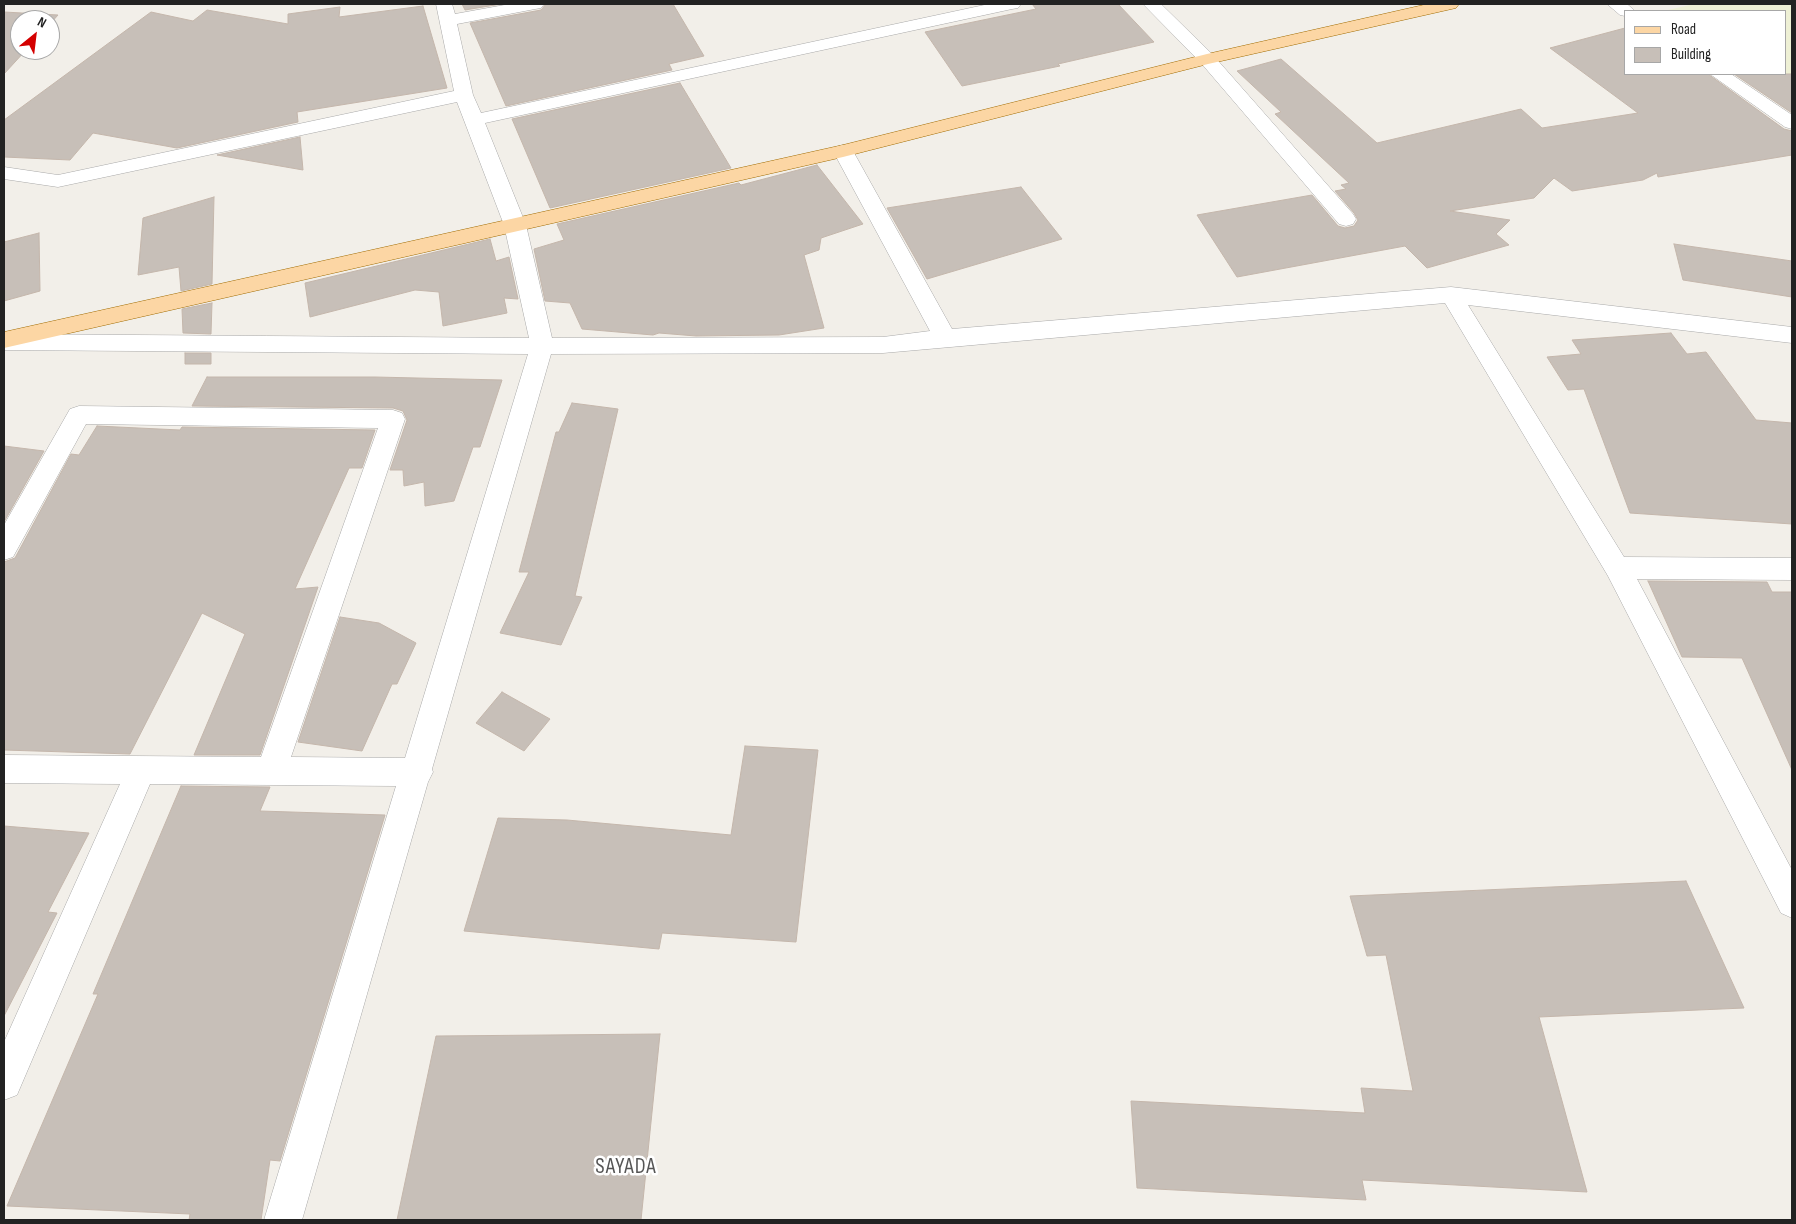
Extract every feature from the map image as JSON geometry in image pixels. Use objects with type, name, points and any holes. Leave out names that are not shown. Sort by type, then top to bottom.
[{"type":"main road","points":[[4,341],[843,151],[1207,59],[1450,4]]},
{"type":"street","points":[[283,1220],[418,772],[542,346],[516,225],[464,95],[446,12],[535,4]]},
{"type":"street","points":[[474,120],[1012,4]]},
{"type":"street","points":[[1151,4],[1207,59],[1346,219]]},
{"type":"street","points":[[1720,75],[1792,123]]},
{"type":"street","points":[[4,173],[58,180],[464,95]]},
{"type":"street","points":[[843,151],[945,338]]},
{"type":"street","points":[[1451,296],[1617,568],[1792,902]]},
{"type":"street","points":[[4,341],[542,346],[883,345],[945,338],[1451,296],[1792,335]]},
{"type":"street","points":[[4,549],[79,415],[393,418],[271,771]]},
{"type":"street","points":[[1617,568],[1792,570]]},
{"type":"street","points":[[4,769],[418,772]]},
{"type":"street","points":[[4,1082],[141,770]]},
{"type":"green space","points":[[1694,4],[1792,4],[1792,86],[1774,75],[1786,75],[1786,10],[1668,10]]},
{"type":"building","points":[[462,4],[501,4],[465,10]]},
{"type":"building","points":[[546,4],[673,4],[704,56],[669,64],[672,70],[506,106],[470,23],[541,10]]},
{"type":"building","points":[[1032,4],[1118,4],[1154,42],[1058,64],[1060,66],[962,86],[925,32],[1036,9]]},
{"type":"building","points":[[423,6],[447,88],[297,112],[298,122],[177,148],[93,133],[70,160],[4,157],[4,120],[151,12],[193,21],[207,10],[288,24],[288,14],[340,7],[339,17]]},
{"type":"building","points":[[4,12],[10,12],[10,60],[17,60],[4,74]]},
{"type":"building","points":[[1624,28],[1624,75],[1709,75],[1784,129],[1792,131],[1792,155],[1658,177],[1657,173],[1643,180],[1572,191],[1554,178],[1534,198],[1450,211],[1510,220],[1496,234],[1509,245],[1427,268],[1405,246],[1237,277],[1197,215],[1312,195],[1338,226],[1345,228],[1354,226],[1358,220],[1335,191],[1346,189],[1341,185],[1349,183],[1275,114],[1281,112],[1237,71],[1281,59],[1377,143],[1521,109],[1542,128],[1638,113],[1550,48]]},
{"type":"building","points":[[1792,74],[1792,113],[1735,75]]},
{"type":"building","points":[[680,83],[731,168],[550,208],[512,119]]},
{"type":"building","points":[[300,137],[303,170],[217,155]]},
{"type":"building","points":[[817,165],[863,224],[821,238],[819,250],[804,255],[824,328],[779,335],[696,336],[659,333],[653,335],[582,329],[570,303],[545,301],[534,249],[564,240],[557,224],[739,183],[741,185]]},
{"type":"building","points":[[1021,187],[1062,239],[927,279],[887,208]]},
{"type":"building","points":[[214,197],[212,284],[181,291],[179,267],[138,275],[143,218]]},
{"type":"building","points":[[39,233],[40,291],[4,301],[4,242]]},
{"type":"building","points":[[490,239],[496,261],[509,257],[518,299],[504,298],[507,313],[443,326],[439,292],[415,290],[310,317],[305,283]]},
{"type":"building","points":[[1674,244],[1792,261],[1792,297],[1683,280]]},
{"type":"building","points":[[212,303],[211,334],[183,333],[182,309]]},
{"type":"building","points":[[1671,333],[1687,354],[1706,352],[1756,420],[1792,423],[1792,524],[1630,513],[1584,389],[1568,390],[1547,357],[1581,354],[1572,340]]},
{"type":"building","points":[[185,353],[211,353],[211,364],[185,364]]},
{"type":"building","points":[[207,377],[375,377],[502,380],[480,447],[473,447],[454,501],[425,506],[424,482],[404,486],[403,470],[390,470],[407,420],[403,411],[393,408],[192,406]]},
{"type":"building","points":[[572,403],[618,409],[575,596],[582,597],[561,645],[500,633],[529,572],[519,572],[556,432],[559,432]]},
{"type":"building","points":[[97,426],[180,430],[182,427],[375,430],[362,468],[349,468],[295,589],[318,587],[260,755],[194,755],[245,634],[202,613],[130,754],[4,750],[4,562],[15,558],[71,454],[79,455]]},
{"type":"building","points":[[4,446],[44,451],[4,522]]},
{"type":"building","points":[[1648,581],[1767,582],[1772,592],[1792,592],[1792,770],[1742,658],[1682,657]]},
{"type":"building","points":[[340,617],[379,623],[416,643],[397,684],[392,684],[362,751],[298,742]]},
{"type":"building","points":[[502,692],[550,719],[524,751],[476,723]]},
{"type":"building","points":[[745,746],[818,750],[796,942],[662,933],[659,949],[464,931],[498,818],[567,820],[731,835]]},
{"type":"building","points":[[181,786],[270,787],[260,811],[385,815],[280,1161],[270,1160],[261,1220],[189,1220],[190,1214],[7,1206],[98,994],[93,994]]},
{"type":"building","points":[[4,826],[89,833],[48,912],[57,913],[4,1016]]},
{"type":"building","points":[[1686,881],[1744,1008],[1539,1017],[1587,1192],[1362,1180],[1366,1200],[1137,1188],[1131,1101],[1365,1113],[1361,1088],[1413,1091],[1386,955],[1367,956],[1350,896]]},
{"type":"building","points":[[660,1034],[641,1220],[397,1220],[436,1036]]},
{"type":"district","name":"SAYADA","points":[[626,1167]]}]
